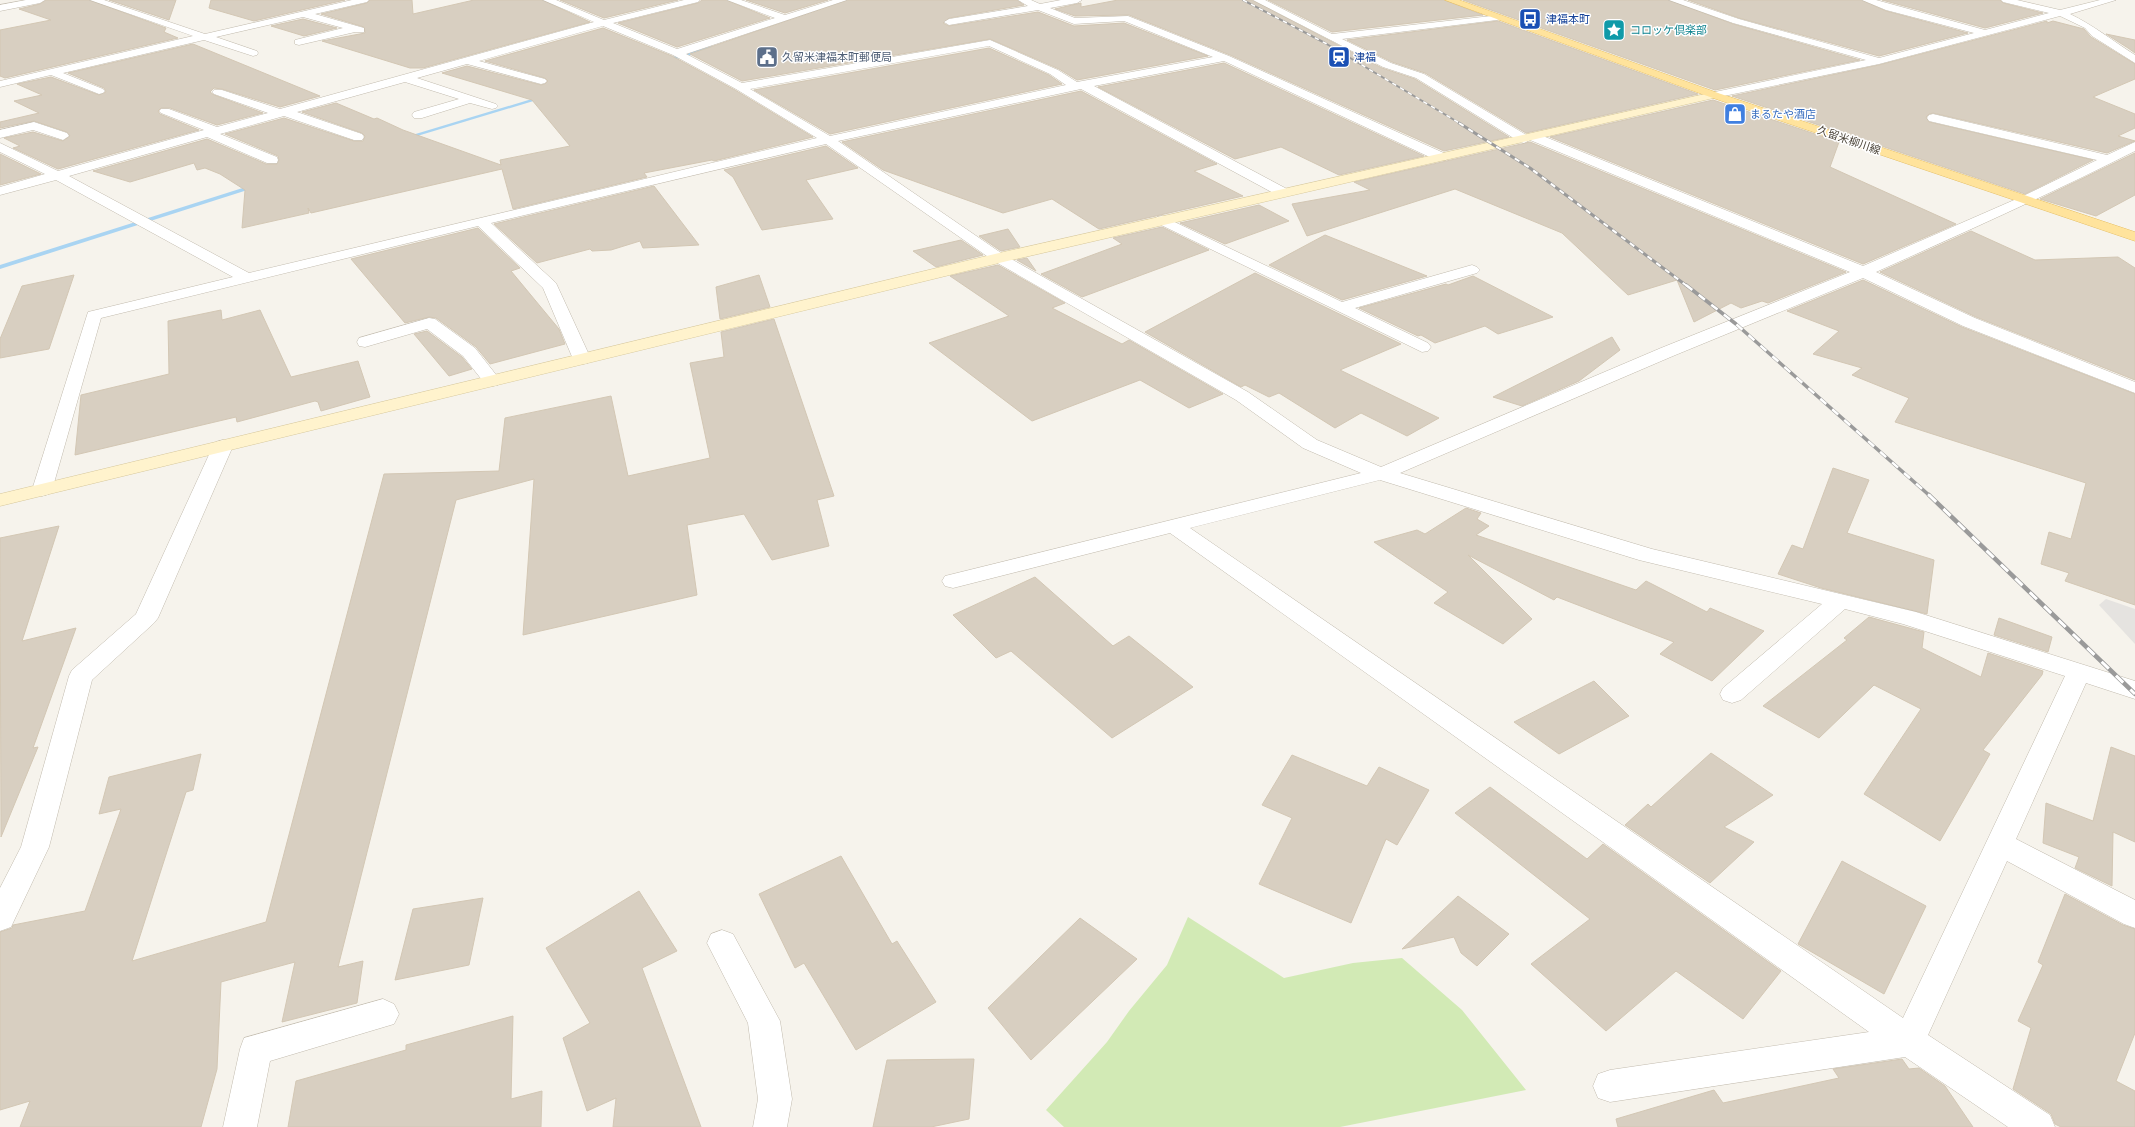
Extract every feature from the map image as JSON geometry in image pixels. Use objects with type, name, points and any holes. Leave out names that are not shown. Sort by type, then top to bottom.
[{"type":"main road","name":"久留米柳川線","points":[[1450,0],[1714,95],[2135,237]]},
{"type":"street","points":[[0,8],[40,0]]},
{"type":"street","points":[[95,0],[207,36],[253,53]]},
{"type":"street","points":[[0,84],[364,0]]},
{"type":"street","points":[[548,0],[677,53],[740,87],[828,140],[999,258],[1242,396],[1310,444],[1381,474],[1647,555],[1908,617],[2135,690]]},
{"type":"street","points":[[0,191],[603,23],[695,0]]},
{"type":"street","points":[[732,0],[784,18]]},
{"type":"street","points":[[677,53],[842,0]]},
{"type":"street","points":[[1023,0],[1074,21],[1125,18],[1225,58],[1441,157]]},
{"type":"street","points":[[949,22],[1077,0]]},
{"type":"street","points":[[1258,0],[1387,65],[1420,76],[1529,138],[1863,272],[1969,322],[2135,388]]},
{"type":"street","points":[[1674,0],[1736,21],[1879,61]]},
{"type":"street","points":[[1867,0],[1889,8],[1988,34]]},
{"type":"street","points":[[2006,0],[2063,14],[2088,26],[2096,34],[2135,60]]},
{"type":"street","points":[[0,500],[999,258],[1282,192],[1529,138],[1714,95],[1879,61],[1988,34],[2112,0]]},
{"type":"street","points":[[298,42],[357,29],[303,14]]},
{"type":"street","points":[[1331,37],[1497,17]]},
{"type":"street","points":[[305,27],[328,21]]},
{"type":"street","points":[[740,87],[990,42],[1054,72],[1282,192]]},
{"type":"street","points":[[42,490],[94,316],[828,140],[1078,85],[1225,58]]},
{"type":"street","points":[[466,61],[542,81]]},
{"type":"street","points":[[52,72],[98,91]]},
{"type":"street","points":[[405,78],[492,106]]},
{"type":"street","points":[[218,92],[358,137]]},
{"type":"street","points":[[418,116],[471,99]]},
{"type":"street","points":[[165,111],[272,160]]},
{"type":"street","points":[[1933,118],[2109,159]]},
{"type":"street","points":[[0,134],[34,126],[63,136]]},
{"type":"street","points":[[953,581],[1381,474],[1660,355],[1863,272],[2026,200],[2135,146]]},
{"type":"street","points":[[0,147],[57,175],[248,279]]},
{"type":"street","points":[[1162,220],[1422,347]]},
{"type":"street","points":[[483,223],[550,286],[582,359]]},
{"type":"street","points":[[2102,226],[2135,232]]},
{"type":"street","points":[[1340,307],[1472,270]]},
{"type":"street","points":[[365,342],[429,323],[469,352],[492,381]]},
{"type":"street","points":[[0,918],[36,847],[81,676],[146,618],[223,446]]},
{"type":"street","points":[[1173,526],[1909,1041],[2038,1127]]},
{"type":"street","points":[[1732,694],[1840,601]]},
{"type":"street","points":[[1909,1041],[2079,672]]},
{"type":"street","points":[[2000,844],[2135,915]]},
{"type":"street","points":[[722,943],[764,1021],[775,1100],[770,1127]]},
{"type":"street","points":[[240,1127],[256,1049],[383,1014]]},
{"type":"street","points":[[1610,1086],[1909,1041]]},
{"type":"green space","points":[[1188,917],[1284,978],[1353,963],[1402,958],[1462,1010],[1526,1090],[1340,1127],[1064,1127],[1046,1110],[1107,1042],[1129,1011],[1167,965]]},
{"type":"shaded area","points":[[2106,599],[2135,609],[2135,644],[2099,605]]},
{"type":"building","points":[[46,0],[89,0],[166,28],[164,32],[178,38],[5,78],[0,76],[0,30],[51,20],[19,9],[40,4]]},
{"type":"building","points":[[109,0],[176,0],[169,20]]},
{"type":"building","points":[[211,0],[345,0],[254,21],[209,8]]},
{"type":"building","points":[[370,0],[412,0],[413,14],[474,0],[542,0],[590,22],[423,68],[410,68],[322,41],[365,33],[364,27],[321,14],[367,3]]},
{"type":"building","points":[[560,0],[678,0],[604,18]]},
{"type":"building","points":[[702,0],[726,0],[770,18],[677,47],[618,23],[698,3]]},
{"type":"building","points":[[746,0],[828,0],[785,13]]},
{"type":"building","points":[[848,0],[1017,0],[1024,5],[949,18],[943,23],[949,26],[1038,12],[1074,26],[1124,23],[1208,56],[1077,80],[1059,69],[990,39],[742,81],[690,54]]},
{"type":"building","points":[[1118,0],[1252,0],[1382,68],[1415,79],[1509,137],[1444,151],[1230,55],[1129,15],[1075,16],[1055,9],[1081,3],[1081,7]]},
{"type":"building","points":[[1268,0],[1444,0],[1483,15],[1332,32]]},
{"type":"building","points":[[1463,0],[1668,0],[1733,24],[1860,60],[1715,90]]},
{"type":"building","points":[[1688,0],[1861,0],[1886,11],[1968,33],[1879,56],[1739,18]]},
{"type":"building","points":[[1882,0],[2000,0],[2003,3],[2043,13],[1985,28]]},
{"type":"building","points":[[303,19],[337,28],[304,36],[271,26]]},
{"type":"building","points":[[1498,21],[1698,94],[1526,133],[1425,73],[1392,62],[1347,40]]},
{"type":"building","points":[[2047,21],[2047,23],[2053,21],[2084,29],[2091,37],[2135,64],[2135,79],[2093,97],[2135,114],[2135,128],[2118,136],[2135,141],[2107,153],[1933,113],[1926,117],[1929,122],[2093,160],[2025,194],[1732,96],[1879,65]]},
{"type":"building","points":[[603,28],[672,56],[735,90],[813,137],[714,161],[712,160],[644,173],[647,177],[513,209],[502,169],[311,213],[308,208],[309,213],[242,228],[245,190],[220,174],[205,168],[197,170],[194,163],[130,182],[93,171],[207,139],[266,164],[277,164],[279,160],[278,156],[225,134],[284,118],[354,141],[363,141],[365,136],[362,133],[302,112],[336,103],[374,119],[377,118],[403,130],[501,165],[500,160],[570,146],[532,100],[442,73],[467,66],[541,85],[545,84],[548,81],[545,78],[485,61]]},
{"type":"building","points":[[2106,34],[2135,40],[2135,53],[2128,48]]},
{"type":"building","points":[[193,44],[320,96],[280,107],[222,89],[214,88],[210,92],[214,95],[263,113],[217,125],[170,108],[161,108],[158,111],[160,114],[199,130],[58,169],[13,148],[20,146],[4,138],[33,132],[63,141],[70,136],[67,132],[34,121],[0,128],[0,122],[39,113],[14,101],[42,95],[17,84],[51,77],[99,95],[106,92],[104,88],[68,73]]},
{"type":"building","points":[[989,48],[1049,75],[1062,84],[830,134],[754,90]]},
{"type":"building","points":[[1224,63],[1424,156],[1339,175],[1281,147],[1235,159],[1098,87]]},
{"type":"building","points":[[1081,91],[1217,164],[1194,171],[1243,196],[1099,229],[1052,199],[1003,213],[883,170],[842,142]]},
{"type":"building","points":[[1713,100],[1839,142],[1830,167],[1956,224],[1863,264],[1550,137]]},
{"type":"building","points":[[1530,142],[1846,272],[1768,303],[1762,301],[1741,308],[1731,303],[1694,322],[1677,280],[1628,295],[1562,233],[1455,189],[1307,236],[1292,204],[1370,190],[1354,182]]},
{"type":"building","points":[[826,146],[858,168],[806,180],[833,219],[762,230],[733,177],[724,170]]},
{"type":"building","points":[[2135,153],[2135,195],[2096,216],[2040,199]]},
{"type":"building","points":[[0,154],[41,174],[0,185]]},
{"type":"building","points":[[654,186],[699,245],[643,248],[640,241],[611,250],[592,251],[590,249],[537,263],[494,224]]},
{"type":"building","points":[[1259,205],[1289,221],[1225,244],[1180,223]]},
{"type":"building","points":[[1162,227],[1209,250],[1082,297],[1041,274],[1122,244],[1113,238]]},
{"type":"building","points":[[478,228],[520,268],[511,271],[559,329],[565,344],[490,364],[476,347],[436,318],[429,317],[405,323],[351,259]]},
{"type":"building","points":[[1008,229],[1020,247],[1001,251],[979,236]]},
{"type":"building","points":[[1971,231],[2035,260],[2118,257],[2135,268],[2135,380],[1976,317],[1880,272]]},
{"type":"building","points":[[1325,235],[1427,276],[1342,300],[1269,265]]},
{"type":"building","points":[[961,240],[983,255],[936,267],[913,251]]},
{"type":"building","points":[[1027,258],[1036,271],[1017,260]]},
{"type":"building","points":[[998,265],[1065,303],[1052,308],[1122,344],[1129,340],[1223,394],[1189,408],[1140,380],[1032,421],[929,343],[1009,316],[950,276]]},
{"type":"building","points":[[1255,273],[1401,344],[1340,370],[1439,418],[1407,436],[1361,413],[1335,428],[1279,393],[1269,397],[1245,385],[1241,387],[1145,332]]},
{"type":"building","points":[[74,275],[49,349],[0,358],[0,339],[22,286]]},
{"type":"building","points":[[759,275],[770,307],[720,319],[716,287]]},
{"type":"building","points":[[1473,276],[1553,317],[1498,334],[1485,326],[1435,343],[1421,335],[1418,336],[1359,308],[1446,284],[1448,285]]},
{"type":"building","points":[[1863,280],[1962,327],[2135,394],[2135,605],[2065,581],[2069,573],[2041,564],[2049,532],[2071,539],[2086,483],[1895,422],[1909,398],[1852,375],[1862,368],[1813,354],[1839,331],[1787,311]]},
{"type":"building","points":[[221,310],[222,320],[260,310],[291,377],[358,361],[370,397],[321,411],[318,402],[315,401],[237,422],[236,417],[75,455],[81,395],[169,374],[168,321]]},
{"type":"building","points":[[774,319],[834,496],[817,500],[829,546],[772,560],[744,514],[687,525],[697,595],[523,635],[534,479],[456,500],[338,967],[363,961],[357,1003],[282,1022],[295,962],[221,982],[217,1069],[201,1127],[20,1127],[30,1101],[0,1110],[0,932],[12,928],[13,925],[85,911],[121,809],[99,814],[109,777],[201,754],[193,790],[186,792],[132,961],[266,922],[384,474],[499,471],[505,418],[611,396],[628,476],[710,458],[690,363],[724,357],[721,332]]},
{"type":"building","points":[[427,331],[462,357],[472,369],[449,376],[414,334]]},
{"type":"building","points":[[1612,337],[1620,350],[1579,381],[1522,406],[1493,397]]},
{"type":"building","points":[[1833,468],[1869,480],[1847,533],[1934,560],[1927,614],[1821,588],[1778,574],[1792,545],[1803,549]]},
{"type":"building","points":[[1466,508],[1481,513],[1477,519],[1489,526],[1476,535],[1636,590],[1646,581],[1707,612],[1710,608],[1764,631],[1712,681],[1660,654],[1674,642],[1557,597],[1554,600],[1468,555],[1532,619],[1503,644],[1434,603],[1448,592],[1374,542],[1417,530],[1425,534]]},
{"type":"building","points":[[59,526],[22,641],[76,628],[33,748],[38,747],[1,837],[0,538]]},
{"type":"building","points":[[1035,577],[1113,646],[1129,636],[1193,687],[1112,738],[1011,651],[996,658],[953,615]]},
{"type":"building","points":[[1869,617],[1924,632],[1922,648],[1981,677],[1988,653],[2043,671],[2042,675],[1983,750],[1990,754],[1940,841],[1864,794],[1921,709],[1874,685],[1819,738],[1763,706],[1847,640],[1844,638]]},
{"type":"building","points":[[1999,618],[2052,637],[2048,652],[1994,635]]},
{"type":"building","points":[[1594,681],[1629,716],[1559,754],[1514,722]]},
{"type":"building","points":[[2111,747],[2135,756],[2135,842],[2113,832],[2112,886],[2075,868],[2079,857],[2043,843],[2046,803],[2093,821]]},
{"type":"building","points":[[1711,753],[1773,795],[1724,827],[1754,842],[1710,883],[1625,825],[1648,804],[1651,807]]},
{"type":"building","points":[[1292,755],[1367,786],[1379,767],[1429,790],[1397,845],[1386,839],[1351,923],[1259,884],[1292,818],[1262,805]]},
{"type":"building","points":[[1490,787],[1587,859],[1603,844],[1781,971],[1743,1019],[1676,971],[1606,1031],[1531,964],[1590,919],[1455,813]]},
{"type":"building","points":[[841,856],[892,944],[897,941],[936,1002],[856,1050],[804,963],[795,968],[759,894]]},
{"type":"building","points":[[1842,861],[1926,906],[1884,994],[1798,944]]},
{"type":"building","points":[[639,891],[677,951],[642,968],[701,1127],[613,1127],[616,1098],[587,1111],[563,1038],[590,1023],[546,948]]},
{"type":"building","points":[[2065,894],[2123,925],[2135,929],[2135,1033],[2116,1081],[2135,1091],[2135,1127],[2061,1127],[2055,1124],[2051,1114],[2013,1089],[2031,1028],[2018,1021],[2043,965],[2038,962]]},
{"type":"building","points":[[1458,896],[1509,934],[1477,966],[1461,953],[1454,937],[1402,949]]},
{"type":"building","points":[[483,898],[469,965],[395,980],[413,909]]},
{"type":"building","points":[[1080,918],[1137,959],[1031,1060],[988,1008]]},
{"type":"building","points":[[513,1016],[511,1099],[542,1091],[541,1127],[288,1127],[296,1081],[406,1050],[406,1045]]},
{"type":"building","points":[[974,1059],[969,1119],[931,1127],[873,1127],[887,1060]]},
{"type":"building","points":[[1902,1059],[1909,1069],[1919,1068],[1945,1086],[1973,1127],[1618,1127],[1616,1119],[1714,1090],[1723,1103],[1839,1078],[1833,1069]]},
{"type":"waterway","points":[[661,61],[712,48]]},
{"type":"waterway","points":[[402,139],[547,96]]},
{"type":"waterway","points":[[0,267],[258,185]]},
{"type":"railway","points":[[1243,0],[1325,43],[1461,124]]},
{"type":"railway","points":[[1459,123],[1530,168],[1687,286]]},
{"type":"railway","points":[[1686,285],[1736,324],[1930,496]]},
{"type":"railway","points":[[1929,495],[2135,694]]},
{"type":"place","name":"津福本町","points":[[1530,19]]},
{"type":"place","name":"コロッケ倶楽部","points":[[1614,30]]},
{"type":"place","name":"久留米津福本町郵便局","points":[[767,57]]},
{"type":"place","name":"津福","points":[[1339,57]]},
{"type":"place","name":"まるたや酒店","points":[[1735,114]]}]
